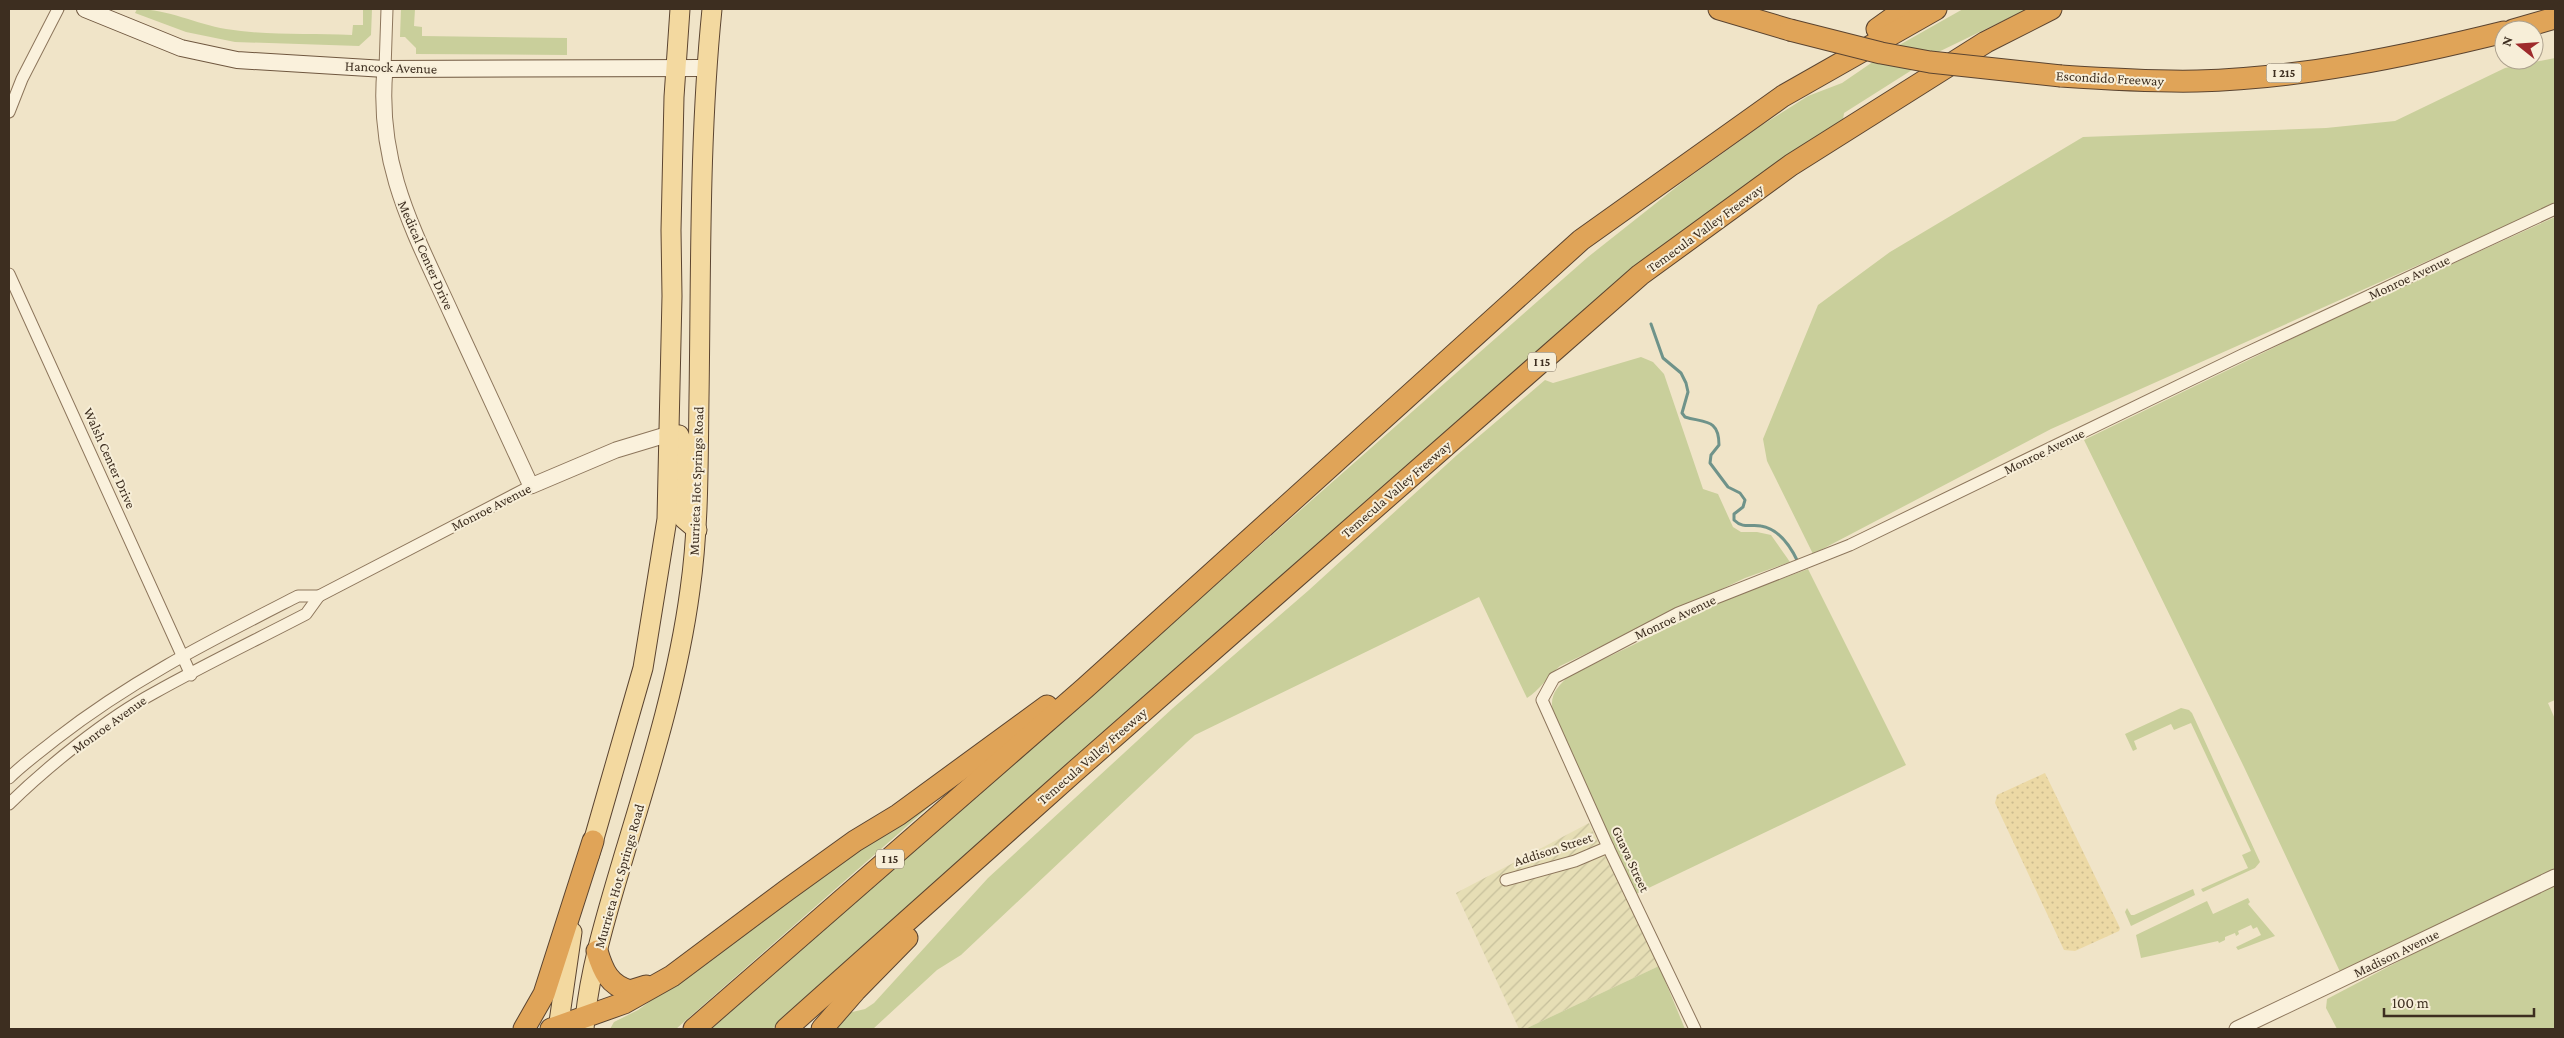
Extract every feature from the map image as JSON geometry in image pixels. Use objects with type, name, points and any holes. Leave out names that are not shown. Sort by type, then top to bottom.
[{"type":"highway","name":"Escondido Freeway","points":[[1719,9],[1790,30],[1880,53],[1930,62],[2060,76],[2154,81],[2250,78],[2402,56],[2494,34]]},
{"type":"highway","points":[[1783,96],[1905,9]]},
{"type":"highway","name":"I 15","points":[[694,1029],[1085,688],[1580,240],[1783,96],[1936,9]]},
{"type":"highway","name":"Temecula Valley Freeway","points":[[786,1029],[1074,772],[1640,275],[1791,165],[1986,42],[2052,9]]},
{"type":"highway","points":[[555,1028],[585,1022],[672,976],[855,841],[898,815],[1058,698],[1085,688]]},
{"type":"highway","points":[[822,1029],[855,991],[1074,772]]},
{"type":"highway","points":[[524,1029],[544,994],[593,841]]},
{"type":"highway","points":[[597,951],[606,976],[613,984],[630,991],[672,976]]},
{"type":"main road","name":"Hancock Avenue","points":[[85,9],[182,48],[237,60],[385,69],[706,68]]},
{"type":"main road","name":"Murrieta Hot Springs Road","points":[[555,1028],[566,963],[593,841],[623,743],[643,668],[667,519],[672,296],[671,230],[676,68],[680,9]]},
{"type":"main road","name":"Murrieta Hot Springs Road","points":[[585,1022],[597,951],[677,670],[690,591],[697,530],[702,302],[701,236],[706,68],[712,9]]},
{"type":"main road","points":[[669,434],[679,435],[685,449],[684,519],[697,530]]},
{"type":"street","points":[[9,112],[22,79],[58,9]]},
{"type":"street","name":"Medical Center Drive","points":[[387,9],[383,96],[386,133],[399,195],[416,239],[531,486]]},
{"type":"street","name":"Monroe Avenue","points":[[1542,700],[1554,678],[1678,613],[1850,545],[2242,355],[2555,209]]},
{"type":"street","name":"Walsh Center Drive","points":[[9,274],[183,655],[190,675]]},
{"type":"street","name":"Monroe Avenue","points":[[9,804],[31,782],[120,714],[154,693],[306,614],[319,596],[531,486],[616,450],[669,434]]},
{"type":"street","name":"Monroe Avenue","points":[[9,778],[68,730],[133,684],[183,655],[298,596],[319,596]]},
{"type":"street","name":"Guava Street","points":[[1542,700],[1608,847],[1695,1029]]},
{"type":"street","name":"Addison Street","points":[[1506,880],[1575,861],[1608,847]]},
{"type":"street","name":"Madison Avenue","points":[[2237,1029],[2555,877]]},
{"type":"shaded area","points":[[1589,823],[1659,966],[1525,1029],[1519,1029],[1456,893]]},
{"type":"green space","points":[[137,9],[160,11],[215,27],[242,31],[352,35],[353,25],[363,25],[363,9],[372,9],[371,35],[359,46],[235,42],[186,32],[135,13]]},
{"type":"green space","points":[[401,9],[415,9],[414,26],[422,27],[422,36],[567,38],[567,55],[416,54],[416,48],[405,37],[400,37]]},
{"type":"green space","points":[[1963,9],[2027,9],[1926,58],[1887,52]]},
{"type":"green space","points":[[1880,57],[1923,63],[1844,113],[1843,120],[1812,140],[772,1029],[711,1029],[1588,257],[1684,181],[1762,125],[1808,96],[1842,83]]},
{"type":"green space","points":[[2555,58],[2555,204],[2051,429],[1813,554],[1767,461],[1763,439],[1818,305],[1890,252],[2083,137],[2326,128],[2395,121],[2501,70],[2544,70],[2544,60]]},
{"type":"green space","points":[[2555,217],[2555,700],[2548,703],[2555,719],[2555,871],[2342,976],[2244,767],[2084,440],[2351,310]]},
{"type":"green space","points":[[1641,357],[1653,362],[1664,374],[1703,489],[1718,494],[1733,527],[1741,532],[1757,532],[1771,535],[1790,562],[1745,578],[1560,666],[1527,698],[1479,597],[1195,735],[961,955],[937,970],[873,1029],[834,1029],[848,1013],[865,1009],[874,1003],[988,878],[1173,708],[1309,590],[1457,455],[1545,380],[1553,383]]},
{"type":"green space","points":[[1808,569],[1906,765],[1636,894],[1553,712],[1552,701],[1555,692],[1569,676],[1732,597]]},
{"type":"green space","points":[[2181,708],[2192,713],[2260,862],[2255,868],[2203,892],[2201,889],[2248,868],[2242,855],[2251,851],[2191,723],[2174,730],[2171,724],[2134,741],[2137,749],[2133,751],[2125,734]]},
{"type":"green space","points":[[947,791],[676,1029],[610,1029],[614,1022],[638,1010],[831,870]]},
{"type":"green space","points":[[2555,883],[2555,1029],[2337,1029],[2326,1008],[2327,999],[2468,925]]},
{"type":"green space","points":[[2193,889],[2195,895],[2131,926],[2125,912],[2127,908],[2131,915],[2134,915]]},
{"type":"green space","points":[[2248,898],[2250,902],[2248,904],[2275,936],[2238,950],[2236,947],[2261,935],[2257,927],[2253,929],[2251,925],[2238,931],[2239,934],[2236,936],[2235,933],[2225,937],[2225,940],[2219,943],[2218,941],[2141,958],[2136,935],[2207,901],[2213,914]]},
{"type":"green space","points":[[1659,966],[1685,1029],[1525,1029]]},
{"type":"sand","points":[[2045,773],[2120,928],[2119,931],[2075,951],[2064,950],[1995,803],[1997,795]]},
{"type":"waterway","points":[[1651,324],[1663,358],[1681,373],[1686,383],[1688,392],[1682,413],[1685,417],[1709,423],[1716,430],[1719,445],[1711,455],[1710,463],[1728,487],[1740,493],[1745,500],[1743,507],[1734,514],[1734,520],[1747,526],[1761,526],[1773,531],[1784,540],[1798,562]]}]
